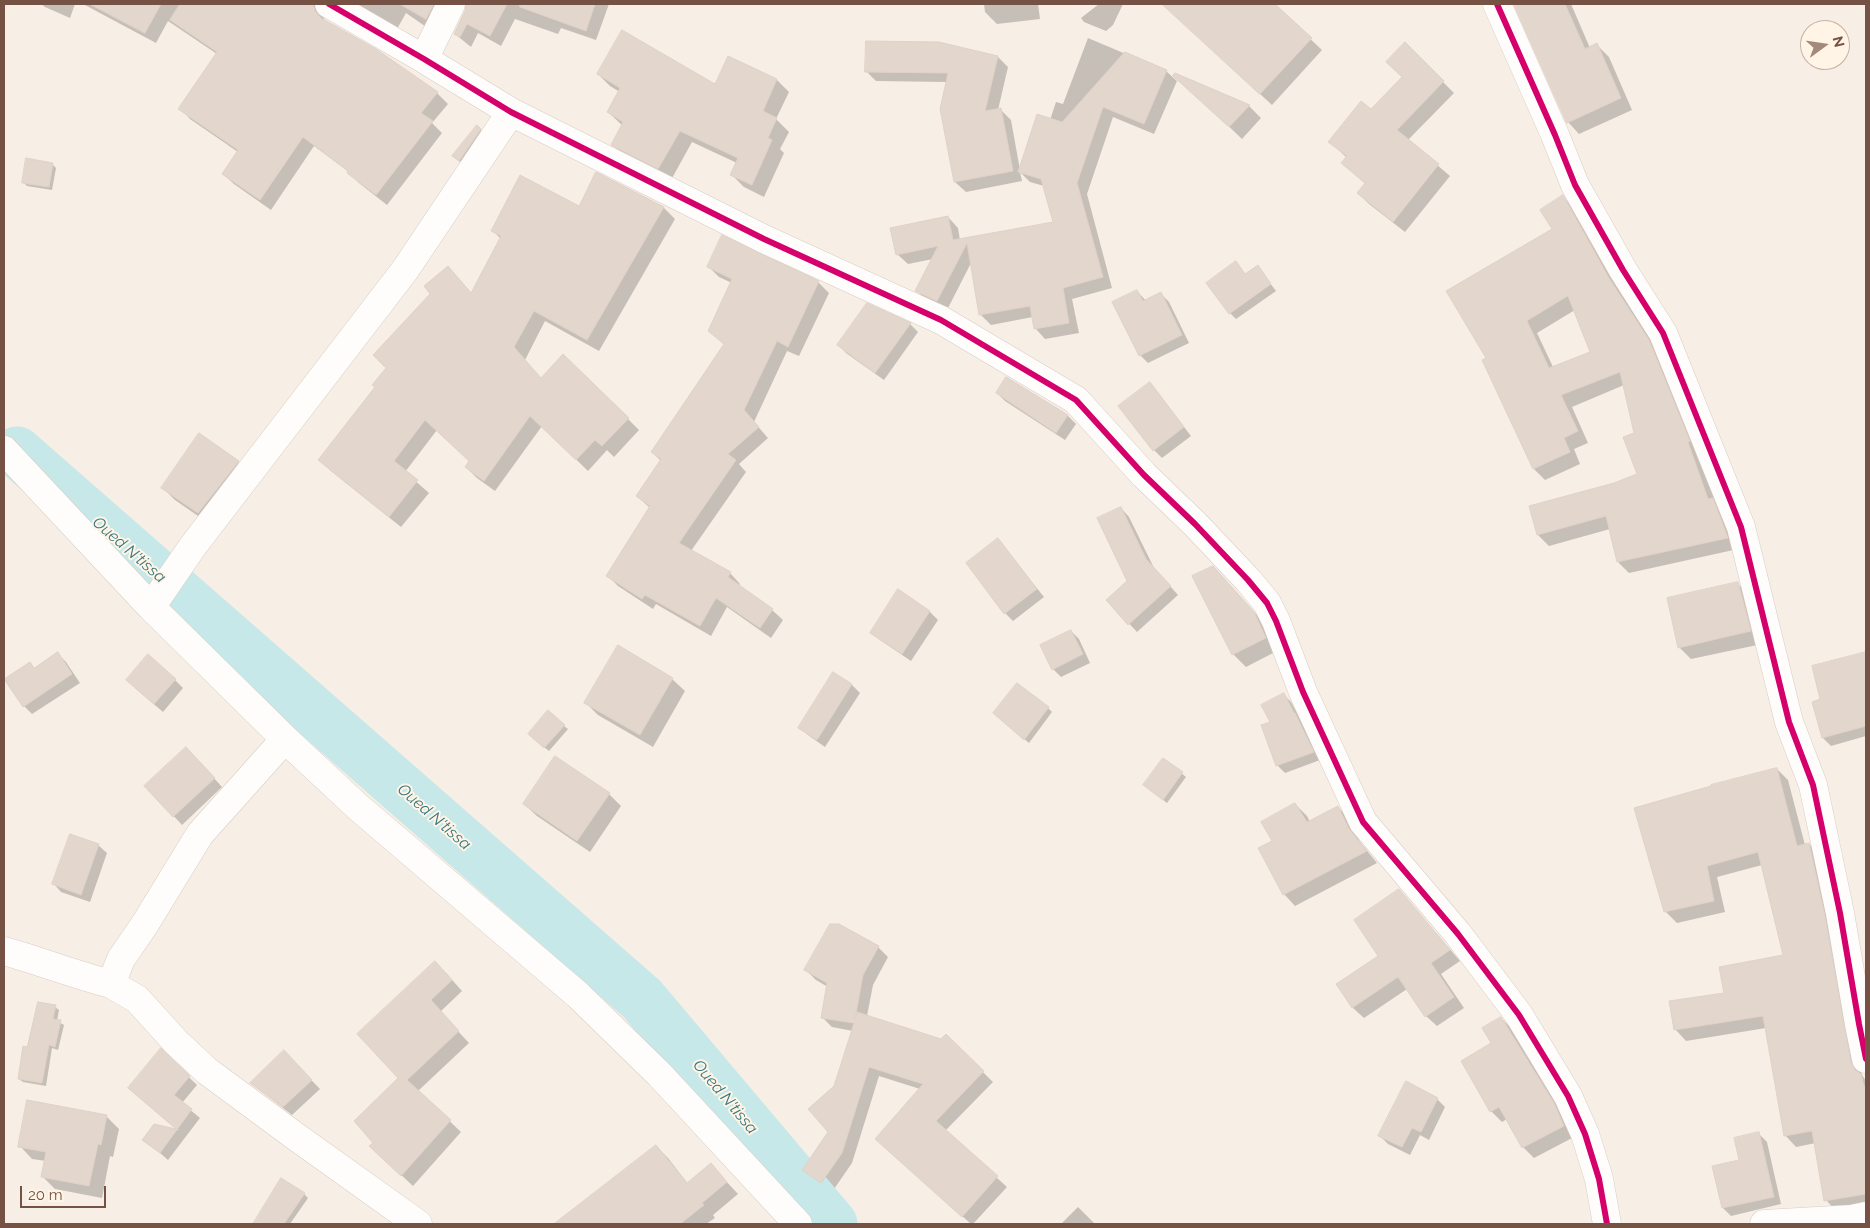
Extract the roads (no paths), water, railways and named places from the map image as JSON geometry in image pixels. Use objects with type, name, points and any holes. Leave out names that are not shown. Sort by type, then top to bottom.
[{"type":"street","points":[[329,4],[511,112],[764,239],[941,320],[1076,400],[1144,474],[1248,580],[1267,603],[1276,621],[1303,692],[1363,822],[1486,970],[1519,1015],[1568,1096],[1585,1134],[1599,1179],[1607,1224]]},
{"type":"street","points":[[424,59],[451,4]]},
{"type":"street","points":[[1497,4],[1575,185],[1623,270],[1663,333],[1741,527],[1789,722],[1813,785],[1840,913],[1866,1059]]},
{"type":"street","points":[[151,607],[193,546],[405,270],[511,112]]},
{"type":"street","points":[[4,450],[151,607],[285,739],[358,807],[584,1002],[659,1074],[798,1224]]},
{"type":"street","points":[[111,984],[121,959],[145,924],[200,834],[285,739]]},
{"type":"street","points":[[4,951],[46,963],[76,975],[111,984],[137,999],[176,1042],[208,1071],[418,1224]]},
{"type":"street","points":[[1764,1224],[1852,1219],[1866,1216]]},
{"type":"waterway","name":"Oued N'tissa","points":[[17,452],[642,999],[832,1224]]}]
